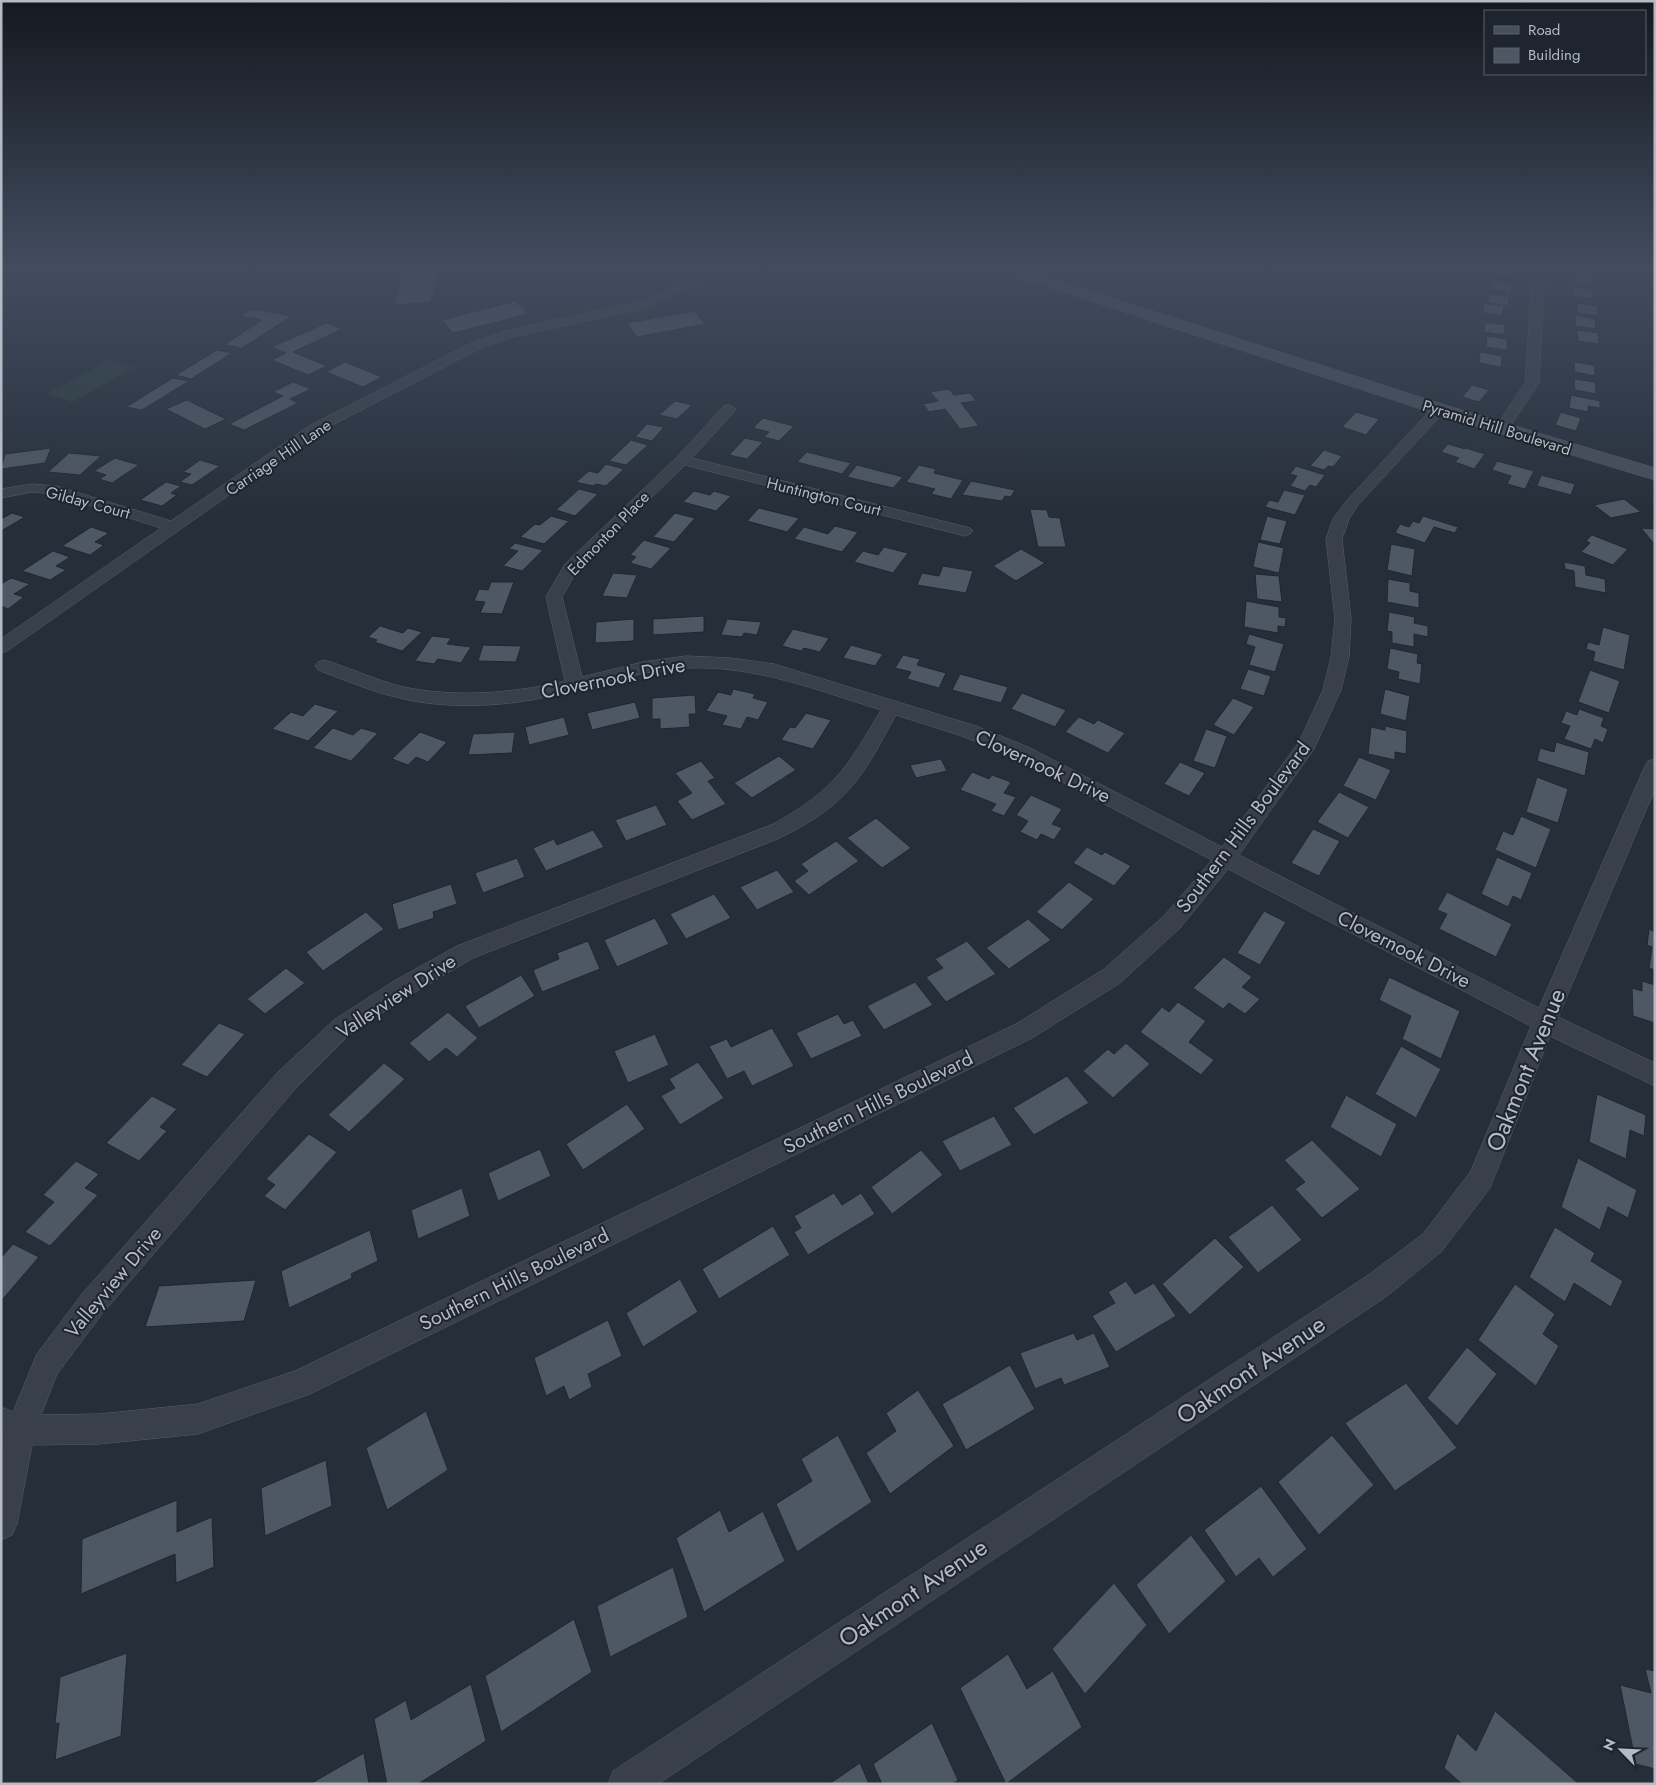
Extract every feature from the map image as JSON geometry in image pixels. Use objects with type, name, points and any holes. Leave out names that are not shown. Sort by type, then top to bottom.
[{"type":"main road","name":"Pyramid Hill Boulevard","points":[[1253,349],[1439,410],[1655,474]]},
{"type":"street","name":"Carriage Hill Lane","points":[[1,647],[314,430],[469,349]]},
{"type":"street","points":[[1502,428],[1532,383],[1534,349]]},
{"type":"street","name":"Edmonton Place","points":[[575,684],[554,597],[570,567],[682,460],[729,409]]},
{"type":"street","name":"Southern Hills Boulevard","points":[[11,1426],[99,1429],[198,1419],[300,1384],[1024,1030],[1112,976],[1172,922],[1226,857],[1307,744],[1332,690],[1340,657],[1343,619],[1334,539],[1342,519],[1353,502],[1439,410]]},
{"type":"street","name":"Huntington Court","points":[[682,460],[965,531]]},
{"type":"street","name":"Gilday Court","points":[[1,494],[32,488],[56,490],[174,527]]},
{"type":"street","name":"Clovernook Drive","points":[[324,666],[402,693],[444,698],[491,698],[544,692],[643,668],[686,662],[731,664],[774,670],[969,731],[1021,752],[1544,1022],[1655,1075]]},
{"type":"street","name":"Valleyview Drive","points":[[1,1524],[11,1426],[47,1364],[92,1304],[287,1080],[342,1027],[402,988],[465,952],[768,835],[794,822],[819,805],[844,783],[891,708]]},
{"type":"street","name":"Oakmont Avenue","points":[[626,1784],[1377,1286],[1432,1243],[1481,1179],[1544,1022],[1655,766]]},
{"type":"shaded area","points":[[110,360],[135,367],[72,402],[46,394]]},
{"type":"building","points":[[277,349],[299,349],[293,352],[327,366],[308,375],[272,360],[286,353]]},
{"type":"building","points":[[217,350],[232,353],[191,379],[176,375]]},
{"type":"building","points":[[1480,352],[1502,356],[1501,367],[1479,363]]},
{"type":"building","points":[[345,362],[382,377],[363,387],[326,372]]},
{"type":"building","points":[[1574,362],[1594,365],[1595,376],[1575,372]]},
{"type":"building","points":[[173,378],[189,381],[142,410],[126,407]]},
{"type":"building","points":[[1574,379],[1595,382],[1596,394],[1575,390]]},
{"type":"building","points":[[293,382],[311,389],[290,399],[298,403],[244,430],[229,424],[283,396],[273,392]]},
{"type":"building","points":[[1472,385],[1489,390],[1479,402],[1462,397]]},
{"type":"building","points":[[949,389],[954,395],[970,393],[976,401],[961,403],[979,426],[960,429],[945,409],[929,412],[923,404],[938,401],[930,392]]},
{"type":"building","points":[[1571,395],[1600,401],[1600,408],[1588,406],[1588,412],[1569,408]]},
{"type":"building","points":[[187,400],[226,419],[205,429],[166,409]]},
{"type":"building","points":[[675,401],[692,405],[677,419],[659,415]]},
{"type":"building","points":[[1356,412],[1379,419],[1366,435],[1342,427]]},
{"type":"building","points":[[1561,412],[1581,418],[1576,431],[1555,425]]},
{"type":"building","points":[[763,418],[794,426],[779,441],[764,437],[769,432],[753,428]]},
{"type":"building","points":[[647,424],[664,427],[652,441],[635,437]]},
{"type":"building","points":[[745,438],[763,442],[747,459],[729,455]]},
{"type":"building","points":[[631,440],[648,445],[626,465],[609,461]]},
{"type":"building","points":[[1448,444],[1485,454],[1474,469],[1455,462],[1459,458],[1441,452]]},
{"type":"building","points":[[51,448],[45,463],[1,469],[5,454]]},
{"type":"building","points":[[1324,450],[1342,456],[1333,467],[1328,466],[1324,470],[1310,466]]},
{"type":"building","points":[[807,452],[851,463],[842,474],[797,462]]},
{"type":"building","points":[[69,453],[101,456],[80,475],[48,472]]},
{"type":"building","points":[[115,458],[139,465],[112,483],[99,479],[106,475],[94,471]]},
{"type":"building","points":[[200,460],[220,466],[192,485],[180,482],[191,474],[183,472]]},
{"type":"building","points":[[1497,461],[1534,471],[1525,489],[1507,484],[1511,476],[1492,470]]},
{"type":"building","points":[[606,464],[624,469],[606,486],[596,484],[593,486],[576,482],[589,471],[598,473]]},
{"type":"building","points":[[857,465],[903,477],[893,488],[847,477]]},
{"type":"building","points":[[919,465],[936,469],[934,473],[963,480],[951,499],[931,494],[935,489],[906,482]]},
{"type":"building","points":[[1296,466],[1325,475],[1316,487],[1310,485],[1305,491],[1290,486],[1297,476],[1290,474]]},
{"type":"building","points":[[1541,475],[1575,484],[1571,495],[1537,486]]},
{"type":"building","points":[[971,481],[1015,490],[1011,497],[1005,496],[1002,501],[962,495]]},
{"type":"building","points":[[166,482],[181,486],[171,493],[177,495],[162,506],[140,500]]},
{"type":"building","points":[[579,489],[598,494],[575,516],[556,510]]},
{"type":"building","points":[[1284,490],[1305,495],[1295,515],[1265,507],[1269,500],[1278,502]]},
{"type":"building","points":[[694,491],[710,495],[714,491],[731,496],[716,511],[683,502]]},
{"type":"building","points":[[1624,499],[1641,512],[1611,518],[1594,505]]},
{"type":"building","points":[[759,508],[799,518],[787,532],[747,521]]},
{"type":"building","points":[[1030,509],[1047,510],[1049,517],[1060,518],[1066,547],[1038,547]]},
{"type":"building","points":[[12,513],[25,517],[1,531],[1,519]]},
{"type":"building","points":[[675,513],[695,518],[674,542],[653,537]]},
{"type":"building","points":[[551,516],[569,521],[544,544],[520,537],[535,524],[540,525]]},
{"type":"building","points":[[1267,516],[1287,521],[1280,544],[1260,540]]},
{"type":"building","points":[[1423,516],[1458,527],[1455,533],[1434,527],[1425,543],[1395,533],[1400,524],[1409,527],[1413,521],[1419,523]]},
{"type":"building","points":[[835,526],[858,532],[842,552],[794,539],[804,527],[828,534]]},
{"type":"building","points":[[91,527],[109,533],[95,542],[104,545],[90,555],[62,546]]},
{"type":"building","points":[[1641,528],[1655,529],[1655,545]]},
{"type":"building","points":[[1592,535],[1628,549],[1613,565],[1581,552],[1590,543],[1586,541]]},
{"type":"building","points":[[644,540],[671,548],[651,569],[630,563],[636,557],[630,555]]},
{"type":"building","points":[[1258,542],[1284,548],[1279,573],[1253,567]]},
{"type":"building","points":[[515,543],[543,550],[522,571],[503,566],[518,551],[509,549]]},
{"type":"building","points":[[1391,544],[1415,549],[1412,576],[1387,570]]},
{"type":"building","points":[[884,547],[908,553],[893,573],[854,562],[863,551],[878,555]]},
{"type":"building","points":[[1021,549],[1045,563],[1016,581],[993,566]]},
{"type":"building","points":[[53,551],[70,557],[56,566],[66,570],[50,580],[22,571]]},
{"type":"building","points":[[1564,562],[1585,566],[1586,575],[1605,579],[1606,593],[1575,587],[1574,571],[1565,569]]},
{"type":"building","points":[[943,566],[973,571],[966,593],[917,585],[922,573],[939,576]]},
{"type":"building","points":[[613,573],[637,575],[627,598],[602,596]]},
{"type":"building","points":[[1255,574],[1279,576],[1282,602],[1257,599]]},
{"type":"building","points":[[11,578],[30,584],[14,594],[24,597],[8,609],[1,606],[1,584]]},
{"type":"building","points":[[1388,579],[1410,583],[1410,591],[1419,593],[1419,608],[1387,602]]},
{"type":"building","points":[[491,582],[514,582],[502,614],[480,613],[485,602],[474,601],[479,589],[488,590]]},
{"type":"building","points":[[1246,601],[1279,607],[1279,617],[1286,618],[1285,627],[1278,626],[1278,633],[1244,627]]},
{"type":"building","points":[[1389,612],[1415,617],[1414,623],[1428,626],[1428,637],[1414,634],[1414,647],[1392,643],[1392,632],[1387,631]]},
{"type":"building","points":[[704,616],[704,632],[653,635],[653,619]]},
{"type":"building","points":[[634,619],[634,641],[595,643],[596,622]]},
{"type":"building","points":[[727,619],[761,622],[757,635],[744,633],[742,637],[721,635]]},
{"type":"building","points":[[380,626],[403,633],[408,628],[422,632],[402,651],[374,642],[377,640],[368,637]]},
{"type":"building","points":[[1603,627],[1630,635],[1624,670],[1593,661],[1595,652],[1586,649],[1588,642],[1599,645]]},
{"type":"building","points":[[793,629],[829,638],[820,652],[804,648],[801,651],[782,646]]},
{"type":"building","points":[[1249,634],[1284,644],[1275,672],[1249,665],[1255,647],[1246,644]]},
{"type":"building","points":[[432,636],[451,638],[447,644],[471,647],[461,663],[438,659],[434,664],[415,661]]},
{"type":"building","points":[[483,645],[521,646],[516,662],[478,661]]},
{"type":"building","points":[[851,645],[883,654],[875,666],[843,658]]},
{"type":"building","points":[[1390,648],[1418,654],[1417,663],[1422,664],[1420,684],[1398,679],[1399,672],[1387,669]]},
{"type":"building","points":[[903,655],[920,659],[917,665],[946,673],[939,688],[907,679],[911,672],[895,668]]},
{"type":"building","points":[[1248,669],[1271,676],[1264,696],[1240,689]]},
{"type":"building","points":[[1590,670],[1620,681],[1609,713],[1578,702]]},
{"type":"building","points":[[960,674],[1008,687],[1001,703],[952,690]]},
{"type":"building","points":[[733,689],[755,694],[753,698],[768,702],[758,720],[747,717],[741,729],[722,725],[727,716],[706,711],[718,692],[731,695]]},
{"type":"building","points":[[1385,689],[1410,696],[1406,721],[1380,714]]},
{"type":"building","points":[[1022,693],[1066,710],[1055,727],[1011,709]]},
{"type":"building","points":[[695,695],[696,714],[689,714],[690,727],[660,729],[660,719],[652,719],[652,698]]},
{"type":"building","points":[[1233,698],[1254,707],[1234,735],[1213,725]]},
{"type":"building","points":[[635,702],[640,718],[592,730],[587,713]]},
{"type":"building","points":[[315,704],[338,711],[308,741],[272,729],[291,712],[303,716]]},
{"type":"building","points":[[1579,709],[1604,718],[1601,726],[1608,729],[1603,743],[1595,739],[1591,749],[1564,739],[1570,726],[1561,723],[1566,711],[1577,715]]},
{"type":"building","points":[[806,713],[831,720],[813,749],[781,740],[790,727],[795,728]]},
{"type":"building","points":[[564,717],[569,735],[529,745],[525,727]]},
{"type":"building","points":[[1079,717],[1094,724],[1098,720],[1125,733],[1108,753],[1065,732]]},
{"type":"building","points":[[1385,726],[1407,731],[1406,754],[1395,752],[1395,760],[1368,754],[1371,727],[1385,730]]},
{"type":"building","points":[[333,728],[353,735],[361,728],[378,733],[351,761],[313,748]]},
{"type":"building","points":[[1206,729],[1227,736],[1215,768],[1193,761]]},
{"type":"building","points":[[420,732],[447,742],[428,762],[416,757],[408,765],[392,759]]},
{"type":"building","points":[[515,732],[512,753],[468,755],[473,734]]},
{"type":"building","points":[[1556,742],[1589,752],[1585,776],[1537,761],[1540,748],[1554,752]]},
{"type":"building","points":[[779,756],[796,770],[752,798],[734,783]]},
{"type":"building","points":[[1359,757],[1391,770],[1376,800],[1343,786]]},
{"type":"building","points":[[941,759],[947,771],[916,778],[910,765]]},
{"type":"building","points":[[701,761],[715,778],[708,781],[726,804],[692,820],[677,801],[692,793],[675,773]]},
{"type":"building","points":[[1180,762],[1205,773],[1189,796],[1164,784]]},
{"type":"building","points":[[972,772],[989,779],[992,775],[1011,782],[1004,793],[1016,797],[1004,816],[991,811],[996,804],[960,790]]},
{"type":"building","points":[[1537,777],[1568,789],[1558,823],[1526,812]]},
{"type":"building","points":[[1339,792],[1369,807],[1348,838],[1317,822]]},
{"type":"building","points":[[1031,795],[1062,809],[1052,824],[1062,828],[1054,840],[1041,834],[1037,840],[1020,832],[1028,821],[1016,815]]},
{"type":"building","points":[[656,805],[667,825],[626,841],[615,820]]},
{"type":"building","points":[[1521,816],[1551,829],[1536,868],[1495,850],[1503,831],[1513,835]]},
{"type":"building","points":[[876,818],[911,848],[882,868],[847,838]]},
{"type":"building","points":[[1313,829],[1340,841],[1319,876],[1291,863]]},
{"type":"building","points":[[593,830],[604,847],[546,871],[533,848],[554,839],[557,845]]},
{"type":"building","points":[[836,841],[859,861],[809,895],[794,881],[808,871],[801,864]]},
{"type":"building","points":[[1087,847],[1102,855],[1105,852],[1131,866],[1114,886],[1073,863]]},
{"type":"building","points":[[1497,857],[1532,873],[1521,900],[1513,896],[1508,907],[1481,894]]},
{"type":"building","points":[[517,858],[525,877],[483,893],[475,873]]},
{"type":"building","points":[[777,870],[794,892],[757,910],[740,887]]},
{"type":"building","points":[[1069,882],[1094,899],[1062,930],[1036,912]]},
{"type":"building","points":[[451,884],[457,904],[433,912],[434,918],[398,930],[392,904]]},
{"type":"building","points":[[1447,892],[1512,924],[1496,957],[1439,929],[1447,914],[1437,910]]},
{"type":"building","points":[[714,894],[731,918],[686,939],[670,914]]},
{"type":"building","points":[[1264,911],[1286,922],[1260,965],[1237,953]]},
{"type":"building","points":[[366,912],[384,929],[323,971],[306,952]]},
{"type":"building","points":[[655,918],[669,944],[617,967],[604,940]]},
{"type":"building","points":[[1028,919],[1051,940],[1009,969],[986,948]]},
{"type":"building","points":[[1649,929],[1655,932],[1655,970],[1649,968],[1652,947],[1647,945]]},
{"type":"building","points":[[588,941],[600,969],[542,992],[533,970],[559,959],[557,953]]},
{"type":"building","points":[[967,941],[996,974],[946,1002],[926,977],[943,968],[935,959]]},
{"type":"building","points":[[1224,957],[1252,977],[1242,987],[1260,999],[1245,1014],[1229,1003],[1223,1009],[1193,988]]},
{"type":"building","points":[[286,968],[305,983],[265,1014],[247,999]]},
{"type":"building","points":[[521,975],[535,996],[479,1028],[465,1006]]},
{"type":"building","points":[[1389,977],[1460,1011],[1441,1059],[1402,1039],[1411,1016],[1379,1000]]},
{"type":"building","points":[[1642,981],[1655,985],[1655,1023],[1633,1016],[1632,988],[1642,991]]},
{"type":"building","points":[[915,982],[933,1005],[884,1030],[867,1006]]},
{"type":"building","points":[[1178,1002],[1206,1021],[1189,1042],[1214,1060],[1201,1075],[1140,1032],[1162,1007],[1169,1012]]},
{"type":"building","points":[[448,1012],[478,1038],[457,1057],[446,1048],[429,1062],[409,1043]]},
{"type":"building","points":[[838,1014],[844,1024],[853,1020],[862,1036],[811,1059],[796,1033]]},
{"type":"building","points":[[219,1023],[245,1034],[207,1077],[181,1065]]},
{"type":"building","points":[[772,1028],[794,1066],[752,1086],[744,1071],[727,1079],[709,1046],[727,1039],[731,1047]]},
{"type":"building","points":[[655,1034],[669,1065],[628,1083],[614,1051]]},
{"type":"building","points":[[1126,1043],[1150,1064],[1113,1098],[1083,1071],[1108,1049],[1114,1054]]},
{"type":"building","points":[[1401,1046],[1441,1069],[1416,1118],[1375,1094]]},
{"type":"building","points":[[698,1062],[724,1098],[680,1125],[661,1096],[675,1088],[669,1079]]},
{"type":"building","points":[[384,1063],[405,1079],[349,1132],[328,1115]]},
{"type":"building","points":[[1067,1076],[1089,1103],[1034,1135],[1013,1108]]},
{"type":"building","points":[[1597,1094],[1646,1115],[1644,1136],[1630,1130],[1626,1159],[1589,1142]]},
{"type":"building","points":[[1346,1095],[1397,1124],[1381,1157],[1330,1127]]},
{"type":"building","points":[[152,1096],[177,1109],[160,1127],[167,1131],[139,1161],[106,1143]]},
{"type":"building","points":[[627,1104],[645,1129],[583,1170],[566,1144]]},
{"type":"building","points":[[994,1116],[1012,1145],[960,1171],[942,1141]]},
{"type":"building","points":[[309,1134],[337,1152],[285,1210],[264,1196],[275,1185],[266,1179]]},
{"type":"building","points":[[1312,1140],[1360,1189],[1322,1218],[1295,1189],[1305,1182],[1284,1160]]},
{"type":"building","points":[[540,1149],[551,1176],[498,1201],[488,1173]]},
{"type":"building","points":[[921,1150],[943,1175],[892,1214],[871,1187]]},
{"type":"building","points":[[1578,1158],[1637,1190],[1628,1218],[1608,1207],[1600,1230],[1561,1207]]},
{"type":"building","points":[[76,1161],[99,1174],[85,1188],[98,1195],[50,1246],[25,1232],[54,1202],[43,1195]]},
{"type":"building","points":[[462,1188],[470,1216],[418,1239],[411,1210]]},
{"type":"building","points":[[834,1193],[842,1205],[861,1193],[875,1214],[808,1255],[794,1232],[801,1228],[794,1216]]},
{"type":"building","points":[[1272,1205],[1302,1240],[1258,1273],[1228,1237]]},
{"type":"building","points":[[773,1226],[790,1255],[719,1299],[702,1269]]},
{"type":"building","points":[[1555,1227],[1595,1253],[1591,1261],[1623,1281],[1611,1307],[1574,1283],[1565,1302],[1529,1277]]},
{"type":"building","points":[[370,1230],[378,1261],[351,1274],[352,1278],[289,1308],[281,1271]]},
{"type":"building","points":[[1215,1238],[1244,1267],[1190,1315],[1162,1284]]},
{"type":"building","points":[[13,1244],[39,1257],[1,1301],[1,1258]]},
{"type":"building","points":[[680,1279],[698,1312],[643,1347],[626,1313]]},
{"type":"building","points":[[256,1280],[244,1321],[145,1327],[159,1286]]},
{"type":"building","points":[[1126,1281],[1135,1294],[1154,1283],[1176,1316],[1116,1352],[1092,1316],[1115,1303],[1108,1292]]},
{"type":"building","points":[[1515,1284],[1555,1314],[1543,1334],[1559,1346],[1536,1386],[1478,1340]]},
{"type":"building","points":[[608,1320],[622,1356],[588,1374],[592,1387],[569,1400],[564,1386],[546,1396],[534,1358]]},
{"type":"building","points":[[1074,1333],[1077,1340],[1094,1333],[1110,1367],[1064,1385],[1061,1378],[1035,1389],[1020,1353]]},
{"type":"building","points":[[1467,1347],[1497,1374],[1457,1426],[1427,1398]]},
{"type":"building","points":[[1010,1365],[1035,1409],[966,1450],[942,1404]]},
{"type":"building","points":[[1406,1383],[1457,1448],[1395,1491],[1345,1423]]},
{"type":"building","points":[[918,1390],[954,1446],[890,1494],[866,1453],[896,1431],[886,1413]]},
{"type":"building","points":[[426,1411],[448,1470],[387,1510],[366,1448]]},
{"type":"building","points":[[838,1435],[872,1502],[797,1552],[776,1504],[812,1481],[801,1459]]},
{"type":"building","points":[[1332,1435],[1374,1485],[1319,1535],[1278,1482]]},
{"type":"building","points":[[326,1460],[332,1506],[265,1536],[261,1488]]},
{"type":"building","points":[[1261,1486],[1307,1549],[1273,1577],[1259,1558],[1236,1577],[1204,1530]]},
{"type":"building","points":[[177,1500],[177,1532],[212,1517],[214,1567],[176,1583],[175,1554],[81,1594],[82,1539]]},
{"type":"building","points":[[720,1510],[729,1532],[763,1511],[785,1561],[704,1612],[676,1538]]},
{"type":"building","points":[[1191,1535],[1226,1581],[1169,1634],[1136,1585]]},
{"type":"building","points":[[673,1567],[688,1617],[610,1657],[597,1606]]},
{"type":"building","points":[[1114,1583],[1147,1625],[1085,1694],[1052,1649]]},
{"type":"building","points":[[574,1619],[592,1672],[501,1732],[485,1676]]},
{"type":"building","points":[[127,1653],[121,1736],[55,1760],[59,1723],[55,1724],[60,1677]]},
{"type":"building","points":[[1008,1654],[1027,1689],[1053,1671],[1082,1727],[1006,1784],[960,1688]]},
{"type":"building","points":[[1645,1669],[1655,1671],[1655,1769],[1636,1764],[1620,1685],[1651,1693]]},
{"type":"building","points":[[471,1684],[486,1741],[418,1784],[387,1784],[374,1719],[406,1700],[411,1720]]},
{"type":"building","points":[[1495,1711],[1579,1784],[1462,1784],[1444,1768],[1457,1733],[1476,1751]]},
{"type":"building","points":[[932,1723],[958,1780],[953,1784],[882,1784],[873,1764]]},
{"type":"building","points":[[364,1753],[369,1784],[310,1784]]},
{"type":"building","points":[[860,1763],[869,1784],[829,1784]]}]
